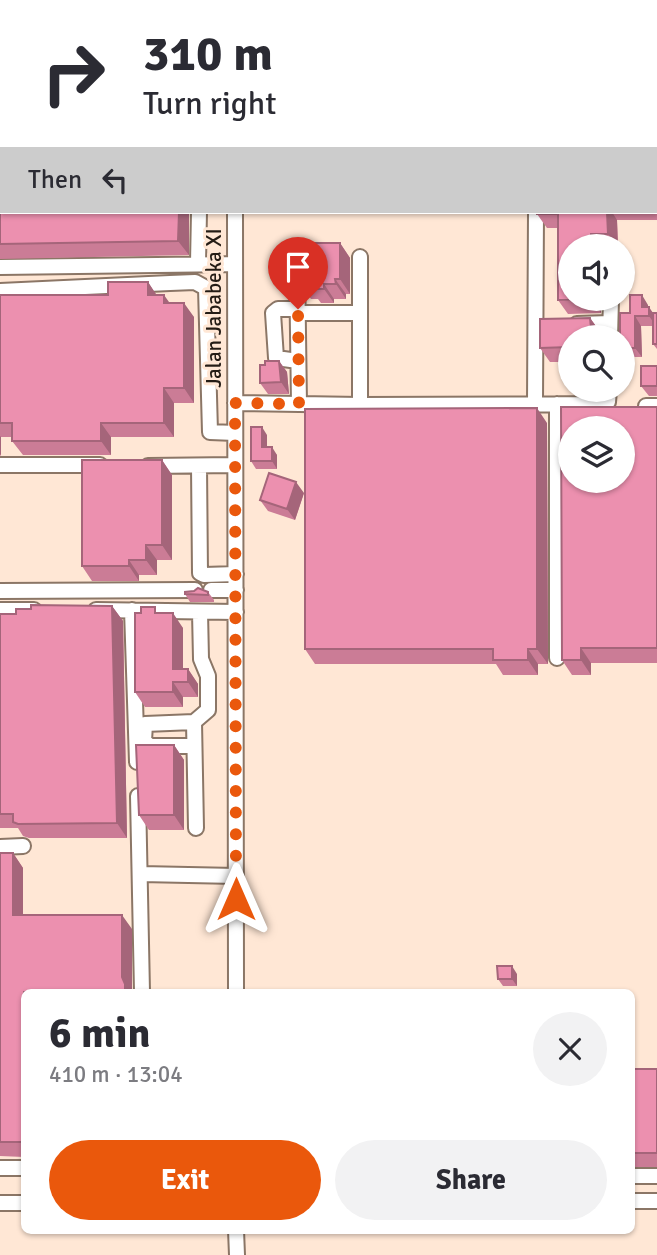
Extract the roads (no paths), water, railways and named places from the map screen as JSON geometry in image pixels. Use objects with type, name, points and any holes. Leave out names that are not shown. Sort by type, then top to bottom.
[{"type":"street","points":[[198,263],[199,214]]},
{"type":"street","name":"Jalan Jababeka XI","points":[[235,214],[236,989]]},
{"type":"street","points":[[535,404],[549,324],[536,214]]},
{"type":"street","points":[[360,257],[360,405]]},
{"type":"street","points":[[297,263],[299,404]]},
{"type":"street","points":[[0,267],[235,264]]},
{"type":"street","points":[[0,291],[195,282],[206,288],[210,432],[235,433]]},
{"type":"street","points":[[298,361],[276,358],[273,313],[278,309],[359,313]]},
{"type":"street","points":[[549,324],[559,325]]},
{"type":"street","points":[[235,403],[360,405],[606,402]]},
{"type":"street","points":[[557,404],[557,657]]},
{"type":"street","points":[[0,465],[236,465]]},
{"type":"street","points":[[199,466],[200,573],[236,574]]},
{"type":"street","points":[[0,591],[195,590]]},
{"type":"street","points":[[212,590],[236,590]]},
{"type":"street","points":[[0,610],[53,610]]},
{"type":"street","points":[[79,610],[236,612]]},
{"type":"street","points":[[132,610],[142,989]]},
{"type":"street","points":[[194,746],[149,746],[144,741],[143,732],[145,724],[194,722],[208,710],[208,676],[201,659],[200,612]]},
{"type":"street","points":[[194,722],[196,828]]},
{"type":"street","points":[[0,847],[23,846]]},
{"type":"street","points":[[141,874],[236,876]]},
{"type":"street","points":[[0,1168],[21,1168]]},
{"type":"street","points":[[635,1176],[657,1176]]},
{"type":"street","points":[[635,1201],[657,1201]]},
{"type":"street","points":[[0,1203],[21,1203]]},
{"type":"street","points":[[236,1234],[237,1253]]}]
